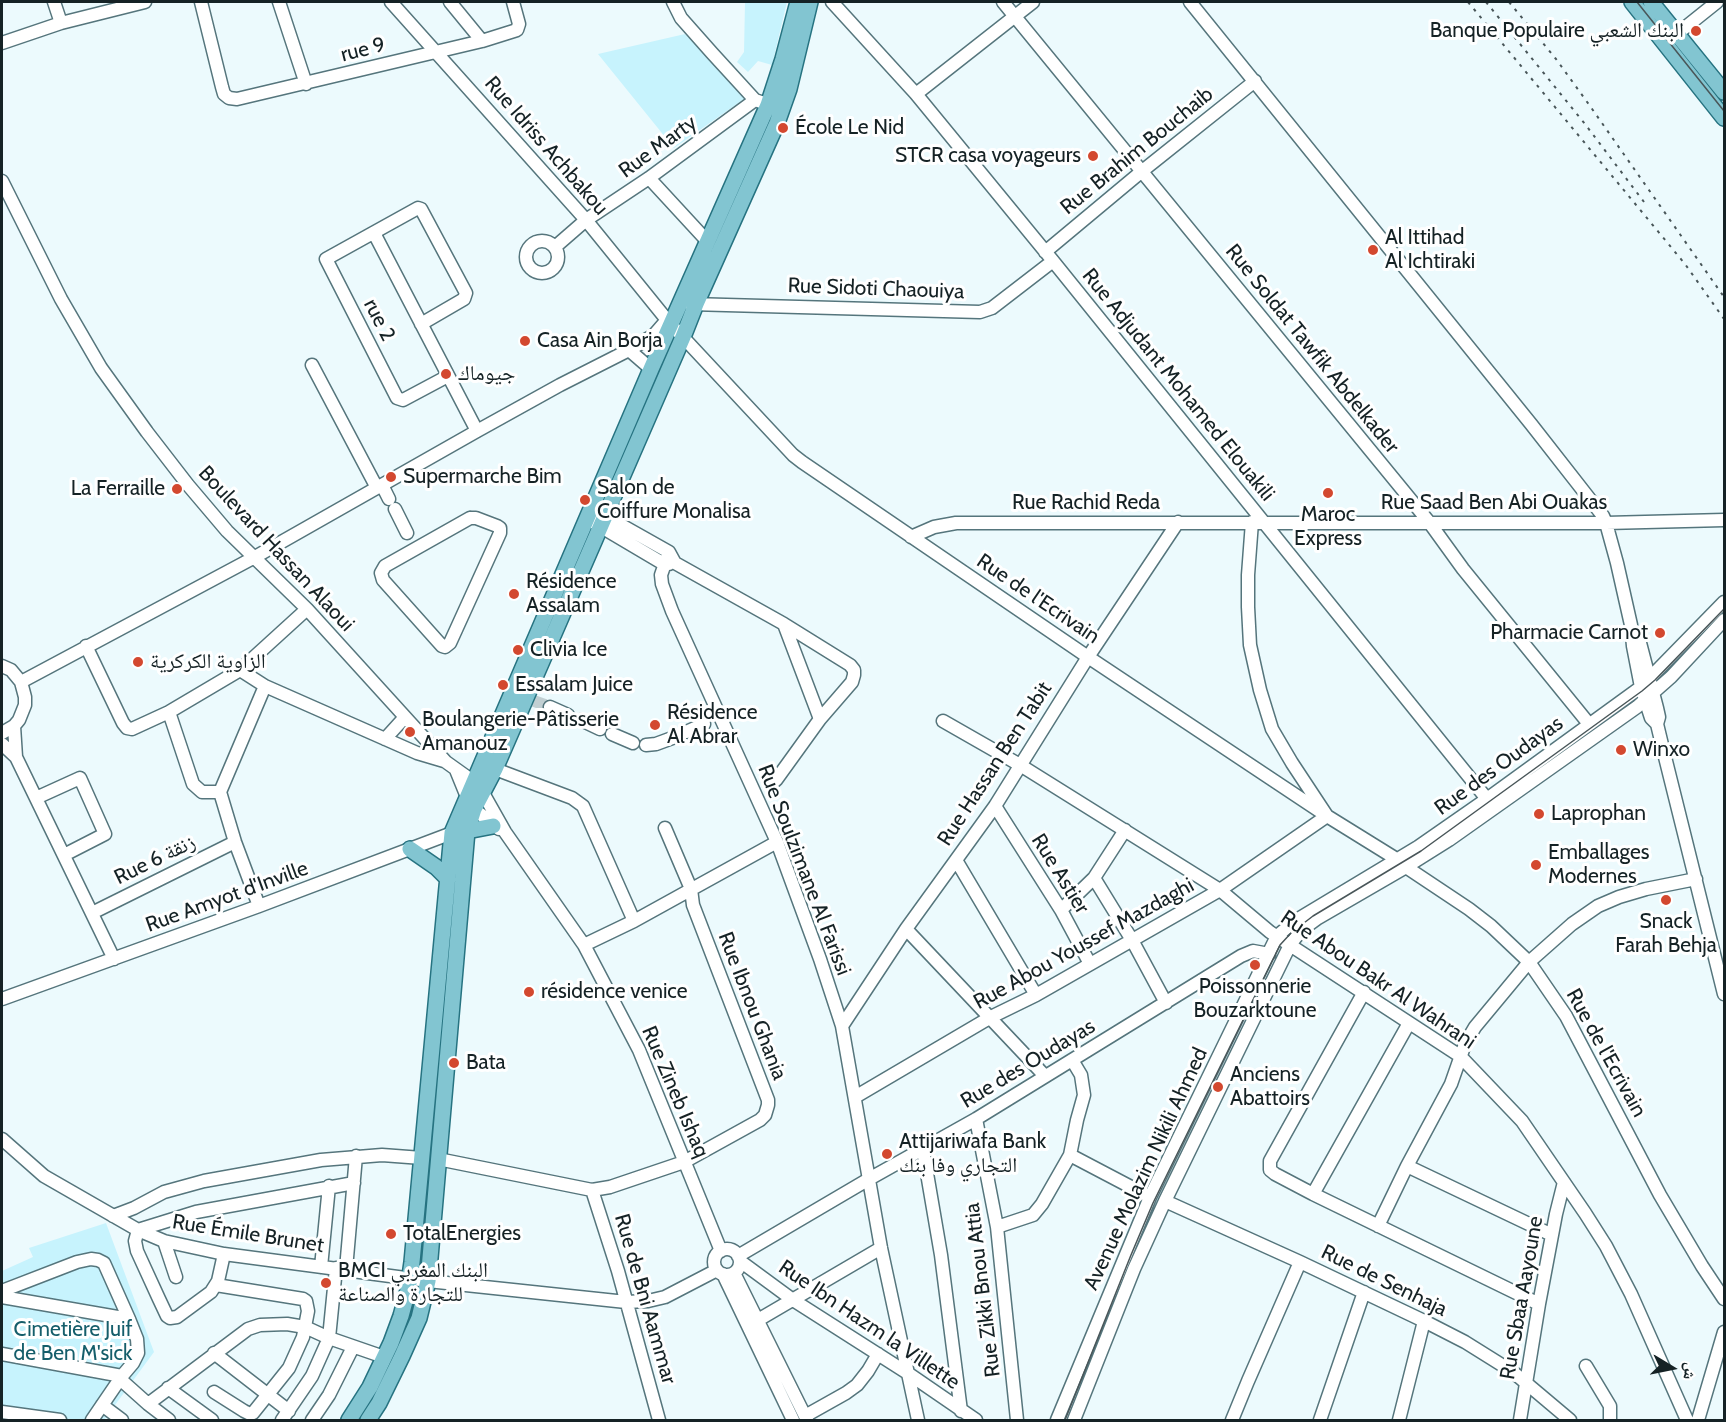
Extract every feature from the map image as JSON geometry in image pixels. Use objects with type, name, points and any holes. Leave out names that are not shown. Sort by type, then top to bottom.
[{"type":"main road","points":[[349,1420],[370,1387],[384,1357],[401,1316],[410,1278],[448,879],[460,832],[596,517],[683,338],[688,304],[708,242],[762,102],[777,80],[798,2]]},
{"type":"main road","points":[[478,788],[495,769],[530,699],[669,322],[688,304],[777,123],[789,89],[810,2]]},
{"type":"main road","points":[[1632,2],[1725,118]]},
{"type":"main road","points":[[1651,2],[1725,92]]},
{"type":"main road","points":[[460,832],[499,829]]},
{"type":"main road","points":[[368,1420],[384,1394],[419,1318],[428,1281],[460,832]]},
{"type":"main road","points":[[410,849],[436,867],[448,879]]},
{"type":"street","points":[[54,2],[61,24]]},
{"type":"street","points":[[2,43],[61,24],[145,2]]},
{"type":"street","name":"rue 9","points":[[201,2],[224,94],[229,98],[237,99],[482,41],[517,30],[513,2]]},
{"type":"street","points":[[279,2],[306,84]]},
{"type":"street","name":"Rue Idriss Achbakou","points":[[391,2],[586,219],[683,338]]},
{"type":"street","points":[[450,2],[482,41]]},
{"type":"street","points":[[673,2],[681,18],[762,102]]},
{"type":"street","name":"Rue Adjudant Mohamed Elouakili","points":[[832,2],[916,94],[1049,257],[1258,522],[1487,799]]},
{"type":"street","name":"Rue Soldat Tawfik Abdelkader","points":[[1003,2],[1429,522],[1463,569],[1589,724]]},
{"type":"street","points":[[916,94],[1033,2]]},
{"type":"street","points":[[1190,2],[1532,424],[1595,505],[1606,523],[1631,625],[1635,658],[1649,697],[1651,718],[1657,724],[1725,994]]},
{"type":"street","points":[[1677,34],[1717,2]]},
{"type":"street","name":"Rue Brahim Bouchaib","points":[[1049,257],[1141,172],[1255,81]]},
{"type":"street","name":"Rue Marty","points":[[555,247],[586,219],[762,102]]},
{"type":"street","points":[[649,178],[708,242]]},
{"type":"street","name":"Boulevard Hassan Alaoui","points":[[2,181],[61,299],[101,368],[208,510],[226,531],[307,609],[446,762],[478,788]]},
{"type":"street","points":[[422,324],[464,299],[466,293],[420,208],[374,233],[477,431]]},
{"type":"street","name":"rue 2","points":[[374,233],[326,258],[326,261],[398,398],[403,400],[448,376]]},
{"type":"street","name":"Rue Sidoti Chaouiya","points":[[688,304],[980,312],[993,308],[1049,257]]},
{"type":"street","points":[[21,682],[255,557],[560,385],[629,350],[654,335],[669,322]]},
{"type":"street","name":"Rue de l'Ecrivain","points":[[683,338],[793,455],[1088,657],[1402,864],[1491,926],[1529,962],[1566,1017],[1660,1195],[1702,1266],[1725,1299]]},
{"type":"street","points":[[629,350],[651,369]]},
{"type":"street","points":[[312,365],[407,533]]},
{"type":"street","points":[[596,517],[784,624],[850,665],[854,670],[852,682],[820,720],[776,780]]},
{"type":"street","points":[[470,518],[497,526],[501,530],[450,643],[445,647],[440,645],[381,576],[385,566],[415,547],[470,518]]},
{"type":"street","name":"Rue Saad Ben Abi Ouakas","points":[[1258,522],[1606,523],[1725,520]]},
{"type":"street","name":"Rue Hassan Ben Tabit","points":[[842,1026],[906,929],[994,806],[1088,657],[1179,522]]},
{"type":"street","points":[[1258,522],[1248,575],[1248,607],[1250,645],[1260,690],[1272,729],[1327,816]]},
{"type":"street","name":"Rue Rachid Reda","points":[[911,537],[944,524],[956,523],[1258,522]]},
{"type":"street","name":"Rue Soulzimane Al Farissi","points":[[669,560],[661,575],[672,612],[777,842],[842,1026],[880,1248],[918,1420]]},
{"type":"street","name":"Rue des Oudayas","points":[[1290,945],[1318,918],[1402,864],[1645,683],[1725,602]]},
{"type":"street","points":[[86,646],[123,723],[127,728],[138,728],[240,670],[307,609]]},
{"type":"street","name":"Rue des Oudayas","points":[[1277,936],[1295,921],[1449,840],[1649,697],[1725,620]]},
{"type":"street","points":[[784,624],[820,720]]},
{"type":"street","points":[[2,666],[10,670],[21,682],[25,705],[19,720],[2,734]]},
{"type":"street","points":[[240,670],[265,686],[417,753],[446,762]]},
{"type":"street","points":[[259,906],[235,842],[220,792],[265,686]]},
{"type":"street","points":[[550,707],[568,715]]},
{"type":"street","points":[[169,712],[193,784],[202,792],[220,792]]},
{"type":"street","points":[[386,739],[405,717]]},
{"type":"street","points":[[581,720],[633,743]]},
{"type":"street","name":"Rue Abou Bakr Al Wahrani","points":[[943,721],[1020,765],[1220,890],[1290,945],[1460,1056],[1522,1121],[1606,1246],[1631,1294],[1687,1420]]},
{"type":"street","points":[[646,745],[656,744],[704,724]]},
{"type":"street","points":[[14,726],[16,757]]},
{"type":"street","points":[[2,744],[16,757],[114,959]]},
{"type":"street","points":[[495,769],[572,798],[583,806],[634,921]]},
{"type":"street","name":"Boulevard Hassan Alaoui","points":[[456,770],[471,803]]},
{"type":"street","points":[[36,798],[80,778],[105,834],[64,855]]},
{"type":"street","name":"Rue Zineb Ishaq","points":[[478,788],[499,829],[584,945],[639,1050],[721,1251]]},
{"type":"street","name":"Rue Zineb Ishaq","points":[[471,803],[499,829]]},
{"type":"street","name":"Rue Astier","points":[[994,806],[1061,910],[1090,964]]},
{"type":"street","name":"Rue Abou Youssef Mazdaghi","points":[[855,1097],[991,1017],[1036,995],[1220,890],[1327,816]]},
{"type":"street","name":"Rue Ibnou Ghania","points":[[592,1190],[610,1187],[684,1161],[760,1120],[768,1105],[693,904],[691,889],[665,828]]},
{"type":"street","points":[[1061,910],[1094,878],[1125,830]]},
{"type":"street","name":"Rue Amyot d'Inville","points":[[2,999],[460,832]]},
{"type":"street","name":"Rue 6 زنقة","points":[[92,913],[235,842]]},
{"type":"street","points":[[584,945],[634,921],[777,842]]},
{"type":"street","points":[[956,860],[1036,995]]},
{"type":"street","points":[[1094,878],[1132,940],[1166,1003]]},
{"type":"street","points":[[1378,1226],[1451,1084],[1465,1044],[1529,962],[1572,924],[1598,906],[1646,889],[1695,879]]},
{"type":"street","points":[[906,929],[1045,1076]]},
{"type":"street","name":"Avenue Molazim Nikili Ahmed","points":[[1057,1420],[1150,1197],[1277,936]]},
{"type":"street","name":"Avenue Molazim Nikili Ahmed","points":[[1074,1420],[1134,1269],[1290,945]]},
{"type":"street","name":"Rue des Oudayas","points":[[739,1259],[869,1179],[976,1119],[1241,956],[1253,951],[1266,958]]},
{"type":"street","points":[[1364,992],[1270,1161],[1270,1170],[1313,1194],[1539,1304]]},
{"type":"street","points":[[1313,1194],[1409,1023]]},
{"type":"street","points":[[997,1227],[1033,1215],[1042,1204],[1070,1155],[1084,1095],[1081,1075],[1072,1060]]},
{"type":"street","name":"Rue Zikki Bnou Attia","points":[[976,1119],[997,1227],[1017,1420]]},
{"type":"street","name":"Rue Émile Brunet","points":[[2,1139],[44,1176],[138,1230],[164,1241],[224,1254],[410,1278]]},
{"type":"street","points":[[923,1150],[941,1255],[961,1411]]},
{"type":"street","points":[[1070,1155],[1150,1197]]},
{"type":"street","points":[[113,1216],[164,1192],[204,1181],[356,1156],[422,1158]]},
{"type":"street","points":[[214,1353],[269,1395],[286,1416],[312,1376],[329,1338],[354,1183],[356,1156]]},
{"type":"street","points":[[438,1159],[592,1190]]},
{"type":"street","points":[[1407,1166],[1552,1235]]},
{"type":"street","name":"Rue Sbaa Aayoune","points":[[1520,1420],[1539,1304],[1564,1182]]},
{"type":"street","points":[[224,1254],[216,1285],[211,1292],[177,1317],[170,1318],[167,1316],[137,1251],[135,1241],[138,1230],[196,1212],[354,1183]]},
{"type":"street","points":[[321,1267],[329,1186]]},
{"type":"street","name":"Rue de Bni Aammar","points":[[592,1190],[618,1271],[659,1420]]},
{"type":"street","name":"Rue de Senhaja","points":[[1165,1201],[1424,1321],[1492,1358],[1570,1420]]},
{"type":"street","points":[[164,1241],[176,1277]]},
{"type":"street","points":[[758,1320],[880,1248]]},
{"type":"street","points":[[410,1278],[626,1302],[665,1297],[725,1273],[738,1268],[739,1259],[732,1251],[721,1251],[715,1258],[715,1267],[725,1273],[758,1320],[802,1419]]},
{"type":"street","points":[[2,1291],[77,1262],[91,1259],[104,1263],[137,1339],[138,1353],[92,1420]]},
{"type":"street","name":"Rue Ibn Hazm la Villette","points":[[739,1259],[793,1300],[976,1420]]},
{"type":"street","points":[[1232,1420],[1300,1262]]},
{"type":"street","points":[[725,1273],[802,1419]]},
{"type":"street","points":[[214,1392],[250,1414],[253,1413],[290,1368],[305,1327],[307,1305],[303,1299],[216,1285]]},
{"type":"street","points":[[1320,1420],[1364,1292]]},
{"type":"street","points":[[2,1297],[129,1319]]},
{"type":"street","points":[[1399,1420],[1424,1321]]},
{"type":"street","points":[[148,1404],[248,1329],[260,1325],[287,1324],[305,1327],[384,1357]]},
{"type":"street","points":[[1698,1420],[1725,1332]]},
{"type":"street","points":[[312,1420],[329,1395],[353,1347]]},
{"type":"street","points":[[2,1354],[121,1377],[148,1404],[169,1420]]},
{"type":"street","points":[[802,1419],[856,1385],[878,1354]]},
{"type":"street","points":[[1586,1366],[1610,1406],[1610,1420]]},
{"type":"street","points":[[168,1388],[212,1420]]},
{"type":"street","points":[[102,1405],[122,1420]]},
{"type":"street","points":[[2,1412],[60,1420]]},
{"type":"green space","points":[[787,2],[772,65],[758,61],[748,72],[737,62],[744,52],[745,3]]},
{"type":"green space","points":[[685,34],[747,97],[674,148],[598,54]]},
{"type":"green space","name":"Cimetière Juif de Ben M'sick","points":[[106,1223],[154,1352],[104,1420],[2,1420],[2,1271],[33,1257],[29,1248]]},
{"type":"tunnel","points":[[534,701],[550,707]]},
{"type":"tram line","points":[[1637,2],[1724,111]]},
{"type":"tram line","points":[[1065,1420],[1153,1203],[1280,945],[1313,916],[1421,851],[1642,691],[1724,609]]},
{"type":"railway","points":[[1468,2],[1685,264],[1724,319]]},
{"type":"railway","points":[[1486,2],[1585,124],[1644,202]]},
{"type":"railway","points":[[1509,2],[1556,59],[1724,297]]},
{"type":"place","name":"Banque Populaire البنك الشعبي","points":[[1696,31]]},
{"type":"place","name":"École Le Nid","points":[[783,128]]},
{"type":"place","name":"STCR casa voyageurs","points":[[1093,156]]},
{"type":"place","name":"Al Ittihad Al Ichtiraki","points":[[1373,250]]},
{"type":"place","name":"Casa Ain Borja","points":[[525,341]]},
{"type":"place","name":"جيوماك","points":[[446,374]]},
{"type":"place","name":"Supermarche Bim","points":[[391,477]]},
{"type":"place","name":"La Ferraille","points":[[177,489]]},
{"type":"place","name":"Maroc Express","points":[[1328,493]]},
{"type":"place","name":"Salon de Coiffure Monalisa","points":[[585,500]]},
{"type":"place","name":"Résidence Assalam","points":[[514,594]]},
{"type":"place","name":"Pharmacie Carnot","points":[[1660,633]]},
{"type":"place","name":"Clivia Ice","points":[[518,650]]},
{"type":"place","name":"الزاوية الكركرية","points":[[138,662]]},
{"type":"place","name":"Essalam Juice","points":[[503,685]]},
{"type":"place","name":"Résidence Al Abrar","points":[[655,725]]},
{"type":"place","name":"Boulangerie-Pâtisserie Amanouz","points":[[410,732]]},
{"type":"place","name":"Winxo","points":[[1621,750]]},
{"type":"place","name":"Laprophan","points":[[1539,814]]},
{"type":"place","name":"Emballages Modernes","points":[[1536,865]]},
{"type":"place","name":"Snack Farah Behja","points":[[1666,900]]},
{"type":"place","name":"Poissonnerie Bouzarktoune","points":[[1255,965]]},
{"type":"place","name":"résidence venice","points":[[529,992]]},
{"type":"place","name":"Bata","points":[[454,1063]]},
{"type":"place","name":"Anciens Abattoirs","points":[[1218,1087]]},
{"type":"place","name":"Attijariwafa Bank التجاري وفا بنك","points":[[887,1154]]},
{"type":"place","name":"TotalEnergies","points":[[391,1234]]},
{"type":"place","name":"BMCI البنك المغربي للتجارة والصناعة","points":[[326,1283]]}]
